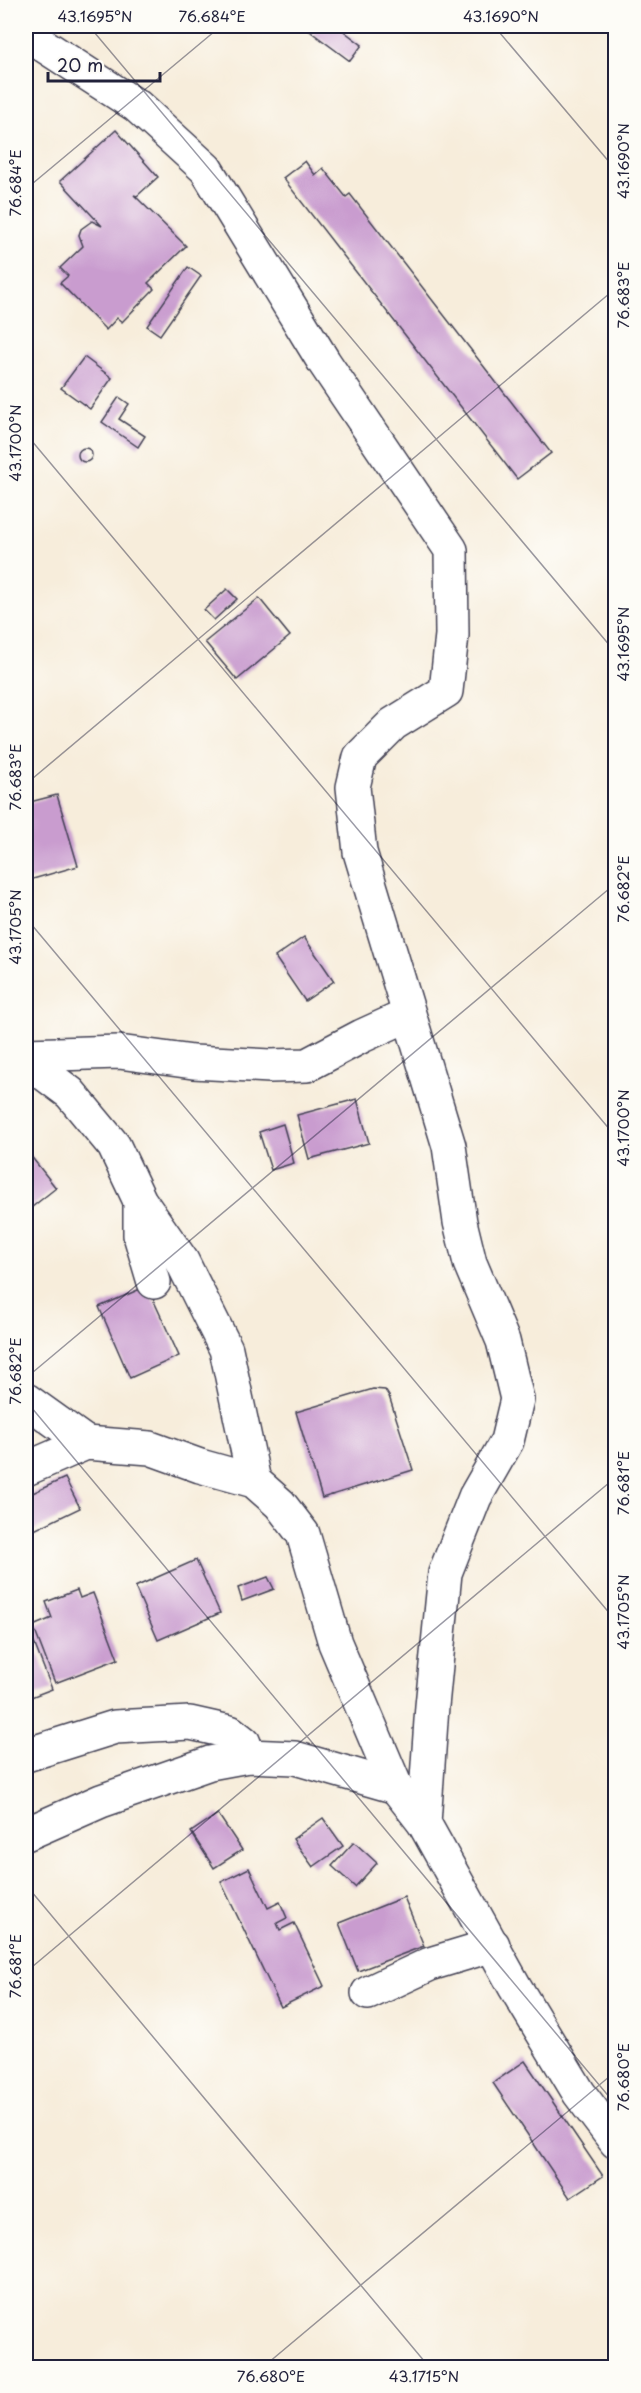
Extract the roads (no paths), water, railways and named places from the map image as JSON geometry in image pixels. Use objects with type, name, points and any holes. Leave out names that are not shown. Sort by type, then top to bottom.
[{"type":"street","points":[[26,34],[137,106],[206,169],[324,362],[451,550],[452,635],[446,692],[393,724],[360,757],[353,787],[360,852],[449,1146],[460,1222],[470,1263],[503,1341],[518,1399],[507,1441],[475,1497],[445,1573],[432,1706],[424,1823]]},
{"type":"street","points":[[26,1054],[119,1052],[193,1062],[270,1066],[307,1065],[408,1015]]},
{"type":"street","points":[[26,1060],[70,1093],[114,1146],[140,1201],[182,1262],[226,1349],[255,1481]]},
{"type":"street","points":[[140,1201],[140,1235],[154,1282]]},
{"type":"street","points":[[26,1400],[86,1443]]},
{"type":"street","points":[[26,1469],[86,1443],[150,1448],[200,1466],[255,1481],[280,1504],[303,1534],[335,1643],[396,1787],[424,1823],[579,2094],[614,2140]]},
{"type":"street","points":[[26,1755],[115,1727],[190,1723],[230,1732],[244,1743],[248,1756]]},
{"type":"street","points":[[26,1834],[102,1800],[210,1763],[248,1756],[295,1758],[396,1787]]},
{"type":"street","points":[[368,1993],[430,1964],[492,1945]]}]
